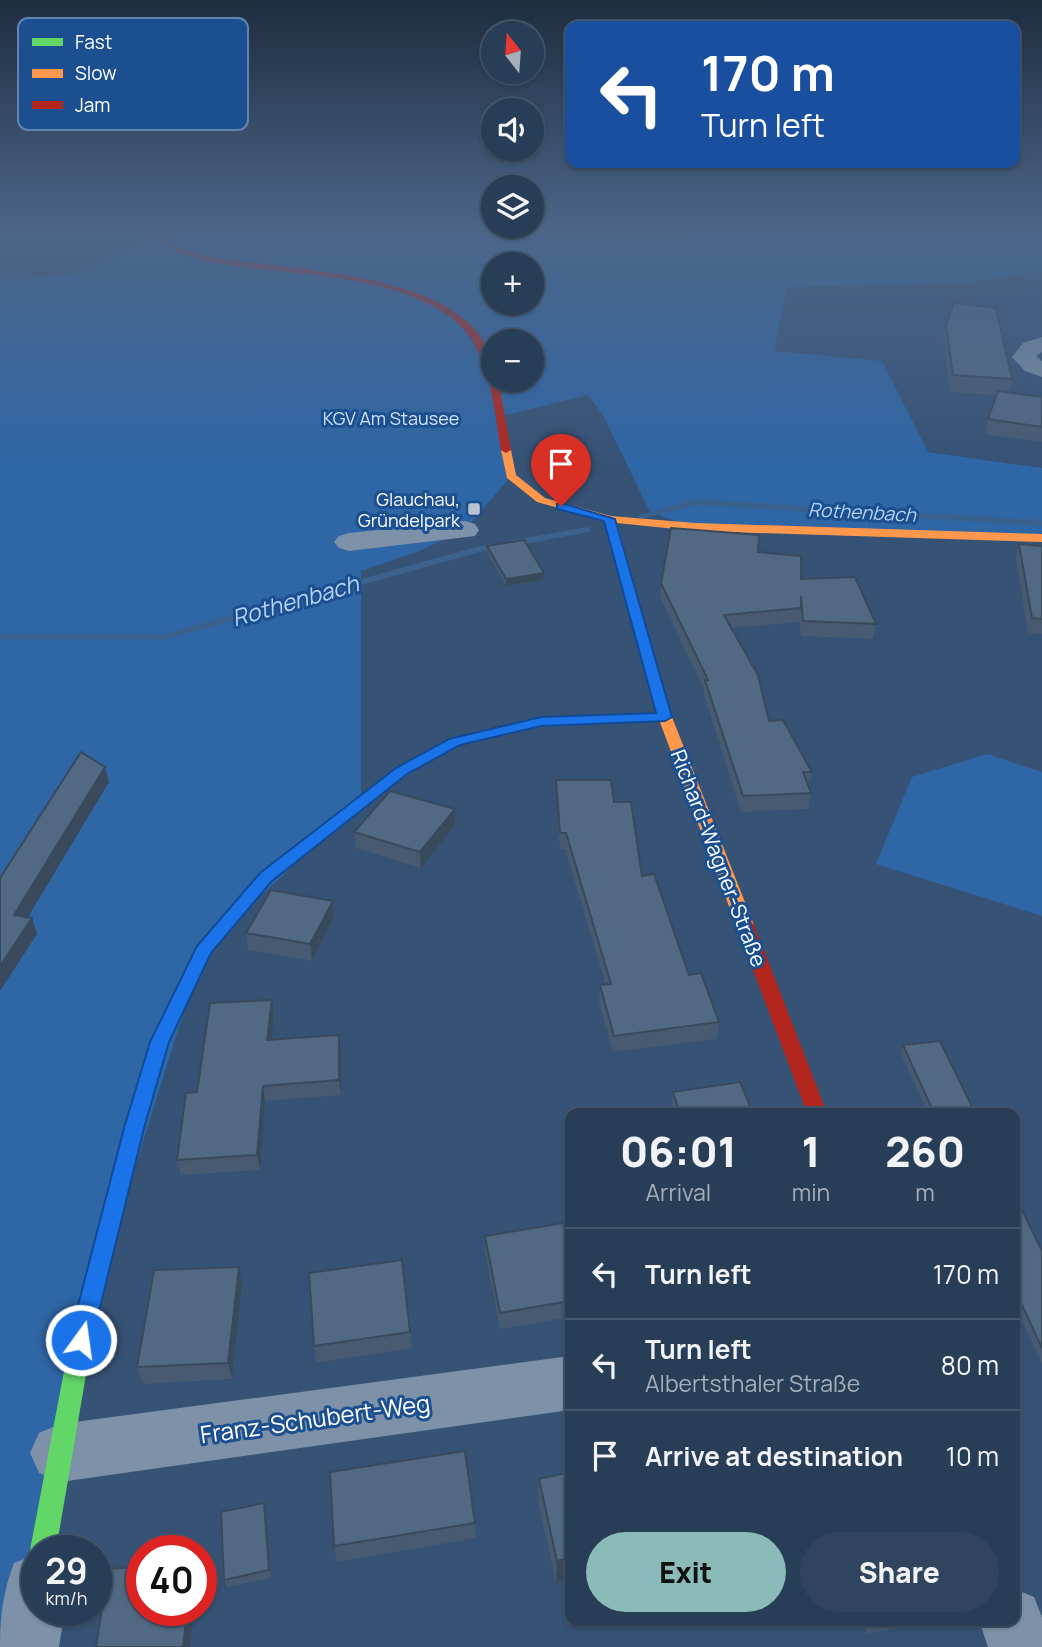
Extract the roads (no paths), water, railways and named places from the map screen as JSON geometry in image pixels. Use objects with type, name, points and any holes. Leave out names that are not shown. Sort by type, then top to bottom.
[{"type":"street","points":[[443,309],[453,314],[473,334],[497,410],[512,476],[541,500],[610,519],[695,527],[1042,538]]},
{"type":"street","points":[[1042,344],[1031,348],[1024,357],[1032,366],[1042,370]]},
{"type":"street","name":"Richard-Wagner-Straße","points":[[610,519],[665,717],[815,1108]]},
{"type":"street","points":[[349,542],[465,530]]},
{"type":"street","points":[[46,1535],[81,1340],[134,1128],[159,1042],[203,950],[266,877],[402,771],[455,742],[541,722],[665,717]]},
{"type":"street","name":"Franz-Schubert-Weg","points":[[60,1453],[565,1384]]},
{"type":"street","points":[[26,1647],[30,1626]]},
{"type":"street","points":[[1013,1626],[1021,1647]]},
{"type":"waterway","name":"Rothenbach","points":[[641,516],[696,502],[1042,523]]},
{"type":"waterway","name":"Rothenbach","points":[[0,637],[164,637],[479,549],[587,530]]},
{"type":"place","name":"Glauchau, Gründelpark","points":[[474,509]]},
{"type":"park label","name":"KGV Am Stausee","points":[[391,418]]}]
